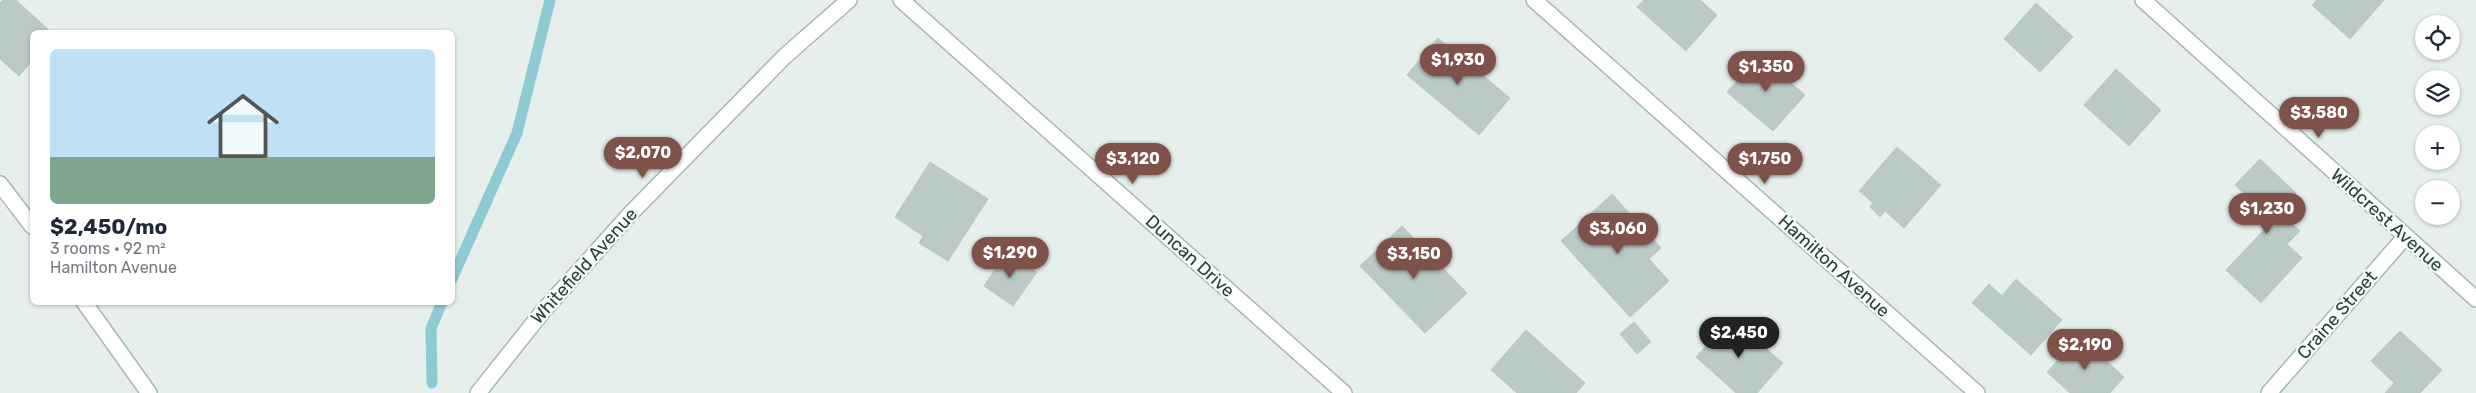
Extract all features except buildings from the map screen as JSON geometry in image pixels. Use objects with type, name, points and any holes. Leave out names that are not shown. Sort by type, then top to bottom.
[{"type":"street","name":"Whitefield Avenue","points":[[478,393],[544,310],[632,212],[785,56],[848,0]]},
{"type":"street","name":"Duncan Drive","points":[[902,0],[1344,393]]},
{"type":"street","name":"Hamilton Avenue","points":[[1534,0],[1977,393]]},
{"type":"street","name":"Wildcrest Avenue","points":[[2143,0],[2476,299]]},
{"type":"street","points":[[0,184],[30,223]]},
{"type":"street","name":"Craine Street","points":[[2269,393],[2405,237]]},
{"type":"street","points":[[86,305],[149,393]]},
{"type":"waterway","points":[[455,272],[517,133],[550,0]]},
{"type":"waterway","points":[[432,383],[431,329],[441,305]]}]
